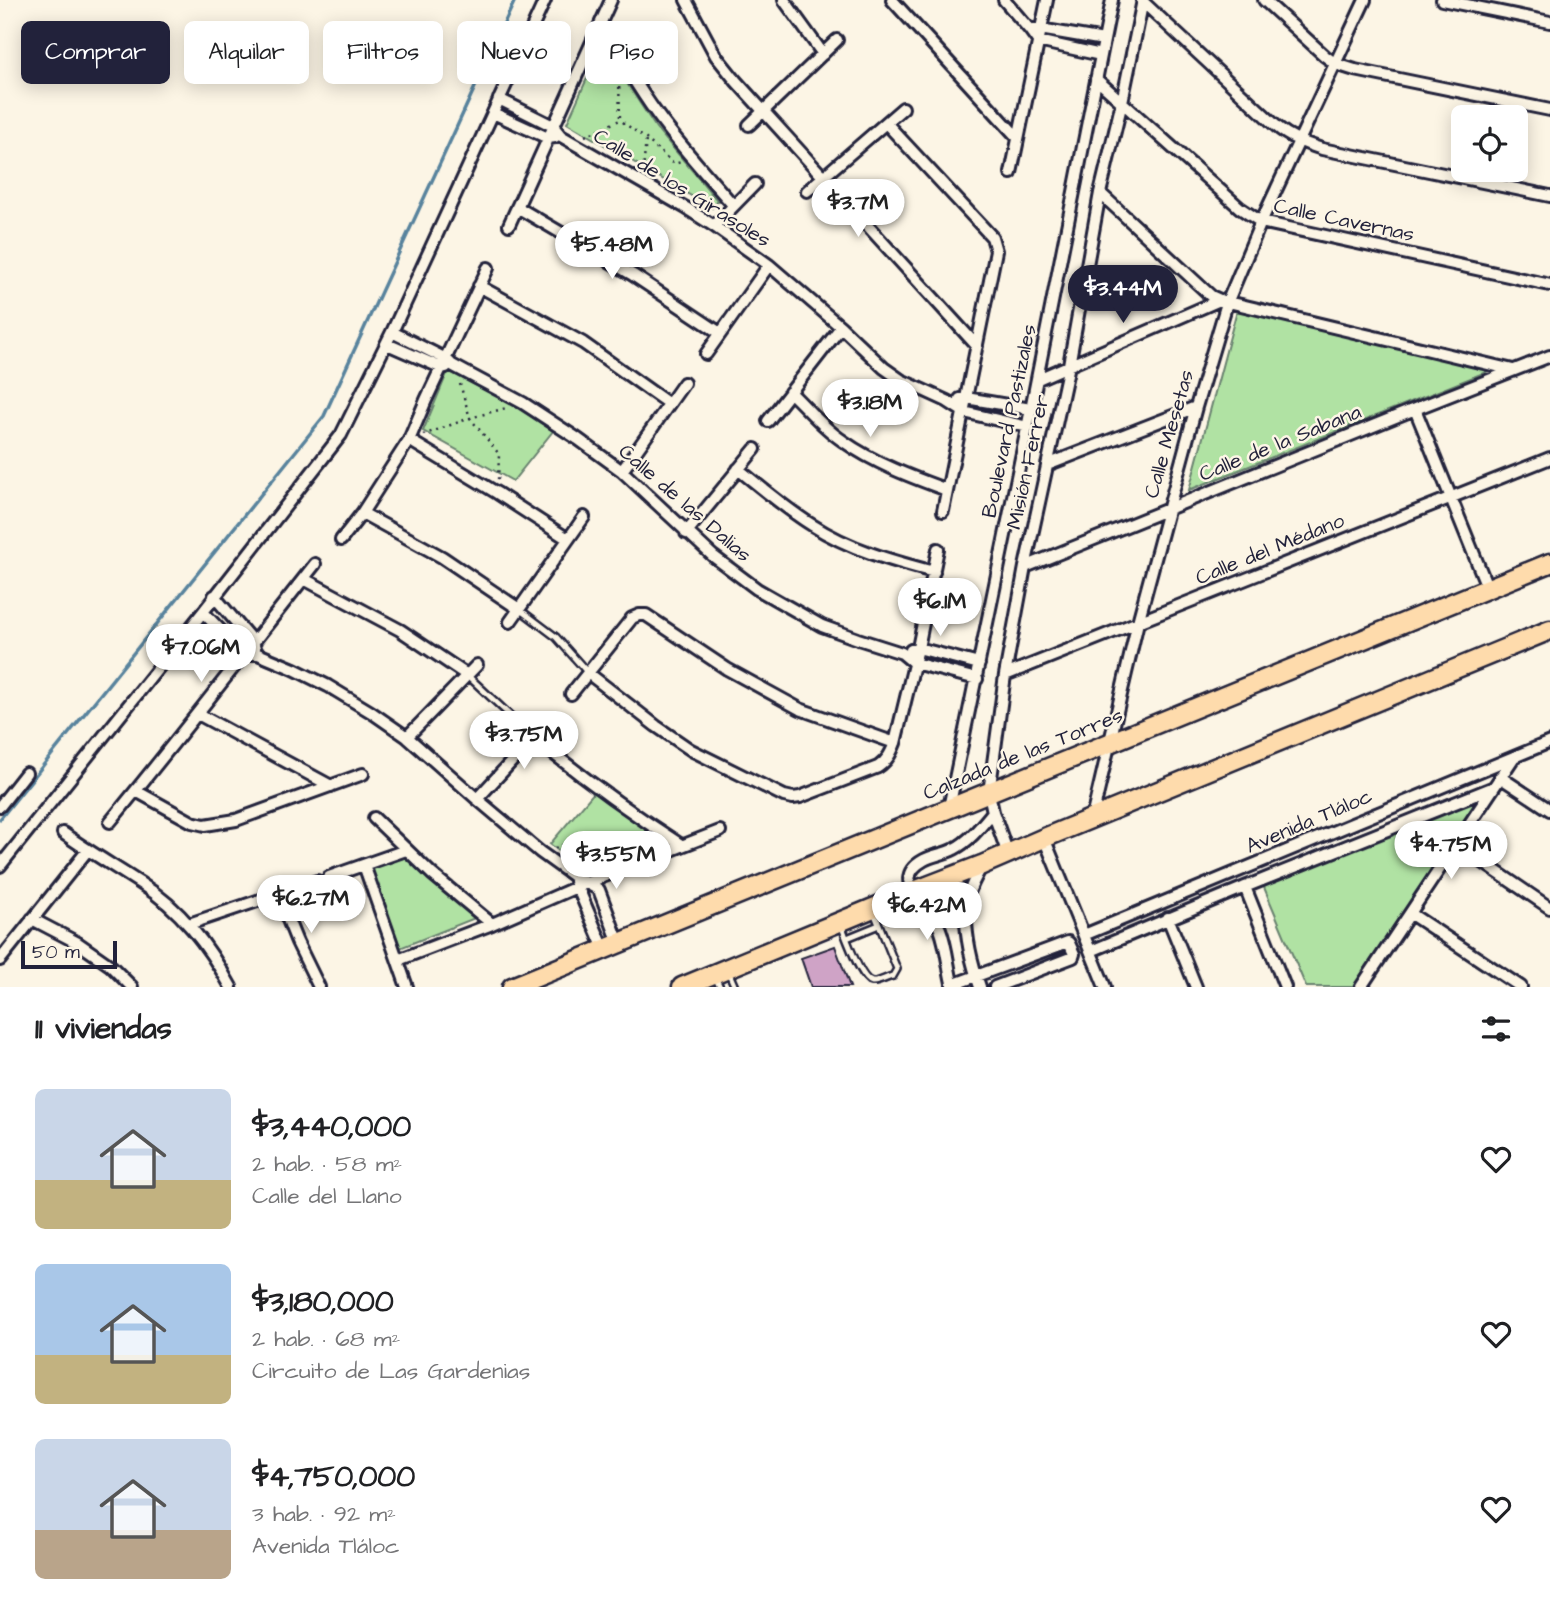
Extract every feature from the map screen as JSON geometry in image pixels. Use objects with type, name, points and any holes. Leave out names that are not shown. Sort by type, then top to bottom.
[{"type":"main road","name":"Calzada de las Torres","points":[[512,987],[1550,563]]},
{"type":"main road","points":[[682,987],[720,976],[843,930],[872,908],[1550,630]]},
{"type":"street","points":[[0,866],[341,435],[387,344],[545,0]]},
{"type":"street","points":[[602,21],[611,0]]},
{"type":"street","points":[[686,0],[716,56],[762,111],[977,346]]},
{"type":"street","points":[[785,0],[823,54]]},
{"type":"street","points":[[892,0],[1018,138]]},
{"type":"street","points":[[1004,0],[1035,29],[1038,41],[1011,173]]},
{"type":"street","points":[[1035,29],[1047,0]]},
{"type":"street","name":"Boulevard Pastizales","points":[[949,808],[1038,379],[1112,0]]},
{"type":"street","points":[[1143,0],[1276,126],[1299,142],[1550,196]]},
{"type":"street","name":"Misión Ferrer","points":[[1008,854],[989,793],[1004,675],[1069,365],[1100,193],[1143,0]]},
{"type":"street","points":[[1265,0],[1314,47],[1336,64],[1550,110]]},
{"type":"street","name":"Calle Mesetas","points":[[1092,818],[1138,622],[1224,301],[1365,0]]},
{"type":"street","points":[[1441,0],[1550,22]]},
{"type":"street","points":[[1035,29],[1104,40]]},
{"type":"street","points":[[749,125],[837,40]]},
{"type":"street","points":[[1038,41],[1101,55]]},
{"type":"street","points":[[557,131],[585,62]]},
{"type":"street","name":"Calle Cavernas","points":[[1096,79],[1240,208],[1261,222],[1550,285]]},
{"type":"street","points":[[637,84],[693,159],[733,205]]},
{"type":"street","name":"Calle de los Girasoles","points":[[499,99],[714,226],[769,265],[901,380],[947,401],[964,412],[1028,427]]},
{"type":"street","points":[[807,191],[903,108]]},
{"type":"street","points":[[493,113],[548,138],[509,225]]},
{"type":"street","points":[[886,122],[992,237],[995,244],[996,251],[943,511]]},
{"type":"street","name":"Calle de los Girasoles","points":[[548,138],[557,131]]},
{"type":"street","points":[[714,226],[755,184]]},
{"type":"street","points":[[1100,193],[1211,296],[1514,370]]},
{"type":"street","points":[[517,207],[633,275],[720,333]]},
{"type":"street","points":[[706,354],[769,265]]},
{"type":"street","points":[[341,540],[362,513],[409,440],[449,365],[488,268]]},
{"type":"street","points":[[479,286],[583,343],[669,404]]},
{"type":"street","points":[[1038,379],[1224,301]]},
{"type":"street","points":[[768,421],[841,327]]},
{"type":"street","name":"Calle de las Dalias","points":[[392,332],[523,403],[578,439],[622,471],[686,533],[757,589],[822,626],[902,653],[914,663],[977,679]]},
{"type":"street","name":"Calle de las Dalias","points":[[387,344],[449,365]]},
{"type":"street","name":"Calle de la Sabana","points":[[1025,567],[1550,356]]},
{"type":"street","points":[[622,471],[684,383]]},
{"type":"street","points":[[790,392],[849,445],[898,471],[947,490]]},
{"type":"street","points":[[947,401],[967,398],[1031,410]]},
{"type":"street","points":[[1047,465],[1196,407]]},
{"type":"street","points":[[1415,409],[1488,589]]},
{"type":"street","points":[[409,440],[568,539]]},
{"type":"street","points":[[686,533],[755,449]]},
{"type":"street","name":"Calle del Médano","points":[[1004,675],[1550,458]]},
{"type":"street","points":[[738,469],[813,526],[850,545],[934,572]]},
{"type":"street","points":[[362,513],[442,557],[519,610]]},
{"type":"street","points":[[510,622],[584,517]]},
{"type":"street","points":[[588,673],[691,750],[793,798],[886,762],[895,743],[938,550]]},
{"type":"street","points":[[110,822],[315,564]]},
{"type":"street","points":[[304,579],[400,630],[467,675]]},
{"type":"street","points":[[214,596],[253,642],[258,654]]},
{"type":"street","points":[[203,612],[243,654],[258,654],[328,686],[407,737],[540,852],[583,885],[599,890],[612,946]]},
{"type":"street","points":[[571,694],[632,618],[646,615],[727,669],[800,709],[895,743]]},
{"type":"street","points":[[902,653],[918,648],[979,664]]},
{"type":"street","points":[[407,737],[477,665]]},
{"type":"street","points":[[198,714],[331,786]]},
{"type":"street","points":[[477,799],[549,721]]},
{"type":"street","points":[[533,737],[568,766],[681,845]]},
{"type":"street","name":"Avenida Tláloc","points":[[1084,935],[1550,742]]},
{"type":"street","points":[[1363,986],[1514,757]]},
{"type":"street","points":[[0,806],[26,773]]},
{"type":"street","points":[[136,791],[192,822],[205,825],[236,820],[363,774]]},
{"type":"street","points":[[1500,777],[1550,810]]},
{"type":"street","name":"Avenida Tláloc","points":[[1091,951],[1492,788]]},
{"type":"street","points":[[993,812],[980,828],[956,849],[925,859],[912,868],[909,874],[912,892],[932,914],[941,931],[953,986],[978,982],[1069,943],[1073,957],[995,987]]},
{"type":"street","points":[[374,818],[406,850],[492,924]]},
{"type":"street","points":[[398,960],[720,831]]},
{"type":"street","points":[[63,833],[142,884],[169,905],[189,924],[214,956],[231,987]]},
{"type":"street","points":[[1045,838],[1105,987]]},
{"type":"street","points":[[1456,844],[1550,908]]},
{"type":"street","points":[[189,924],[406,850]]},
{"type":"street","points":[[0,960],[88,851]]},
{"type":"street","points":[[363,865],[407,987]]},
{"type":"street","points":[[978,982],[970,949],[967,898],[982,865]]},
{"type":"street","points":[[583,885],[612,946]]},
{"type":"street","points":[[1245,887],[1285,987]]},
{"type":"street","points":[[278,895],[319,987]]},
{"type":"street","points":[[1411,914],[1521,987]]},
{"type":"street","points":[[1168,918],[1196,987]]},
{"type":"street","points":[[32,919],[78,943],[111,966],[132,987]]},
{"type":"lane","points":[[519,610],[556,637],[588,673]]},
{"type":"lane","points":[[467,675],[533,737]]},
{"type":"lane","points":[[872,908],[879,925],[897,969],[893,975],[870,982],[860,968],[843,930],[879,925]]},
{"type":"lane","points":[[720,976],[736,987]]},
{"type":"path","points":[[619,84],[620,120]]},
{"type":"path","points":[[620,120],[674,164],[693,159]]},
{"type":"path","points":[[572,142],[620,120]]},
{"type":"path","points":[[642,182],[646,139]]},
{"type":"path","points":[[449,365],[470,418],[499,454],[497,493]]},
{"type":"path","points":[[409,440],[523,403]]},
{"type":"path","points":[[540,852],[566,844],[599,851],[619,849],[641,841],[671,838]]},
{"type":"green space","points":[[585,83],[627,84],[656,128],[718,201],[712,208],[567,123]]},
{"type":"green space","points":[[1237,310],[1496,368],[1189,490]]},
{"type":"green space","points":[[448,371],[505,400],[553,431],[513,481],[423,431]]},
{"type":"green space","points":[[595,791],[654,834],[657,839],[651,846],[587,873],[550,844]]},
{"type":"green space","points":[[1479,797],[1353,987],[1306,987],[1263,885]]},
{"type":"green space","points":[[401,854],[475,918],[400,948],[371,866]]},
{"type":"building","points":[[835,946],[850,987],[811,987],[801,958]]},
{"type":"waterway","points":[[0,819],[324,416],[515,0]]}]
